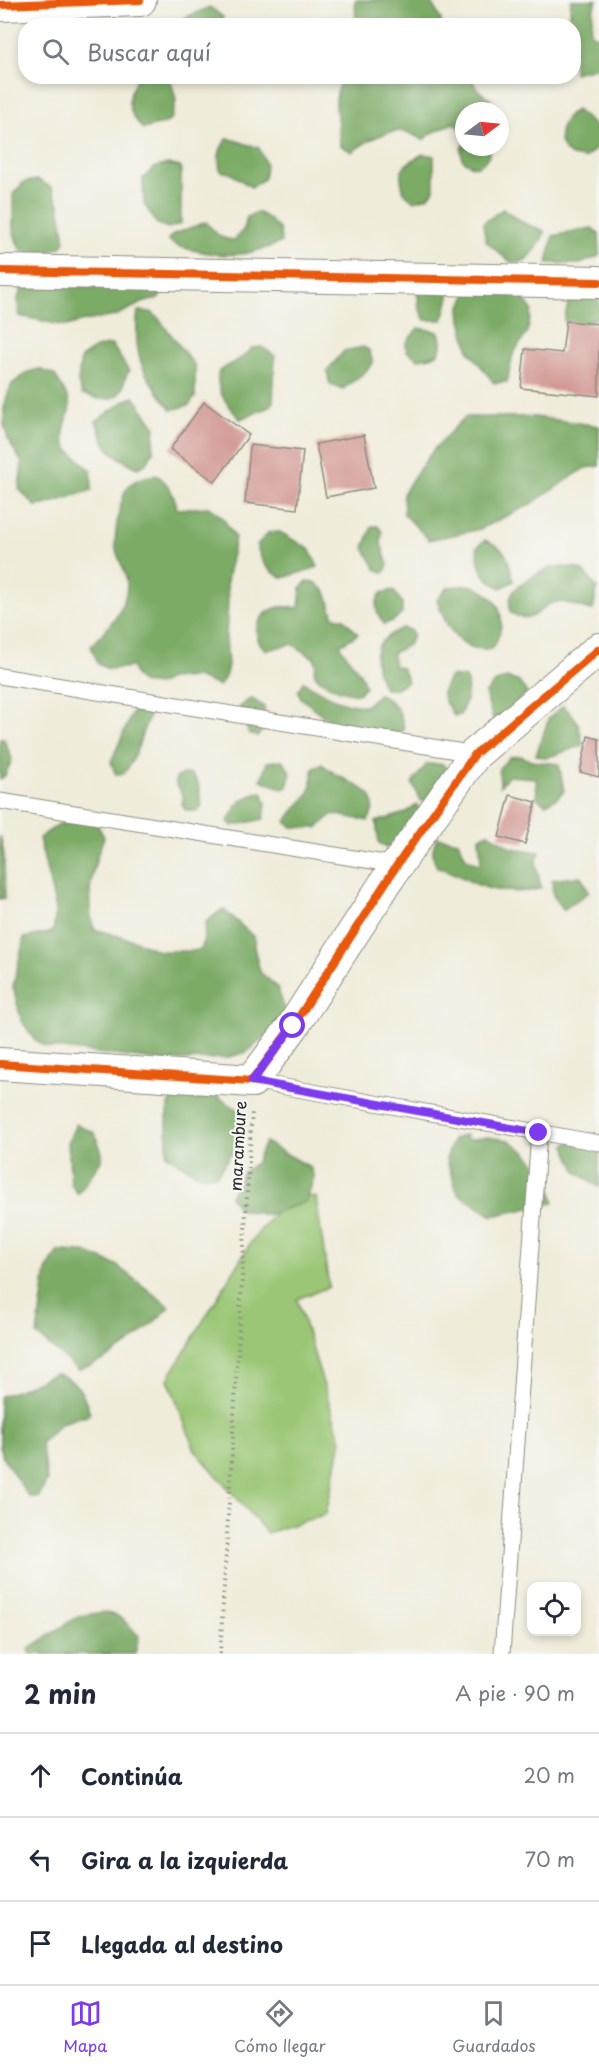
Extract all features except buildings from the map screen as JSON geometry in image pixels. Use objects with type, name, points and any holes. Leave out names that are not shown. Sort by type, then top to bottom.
[{"type":"street","points":[[0,5],[140,0]]},
{"type":"street","points":[[0,271],[599,282]]},
{"type":"street","points":[[0,1064],[252,1094],[397,865],[475,754],[599,649]]},
{"type":"lane","points":[[0,676],[475,754]]},
{"type":"lane","points":[[0,801],[397,865]]},
{"type":"lane","points":[[252,1094],[599,1143]]},
{"type":"lane","points":[[502,1654],[539,1133]]},
{"type":"green space","points":[[355,0],[430,0],[440,18],[356,18]]},
{"type":"green space","points":[[571,0],[597,0],[593,10],[591,33],[599,37],[599,67],[581,71],[581,18],[570,18]]},
{"type":"green space","points":[[210,7],[223,17],[223,18],[184,18]]},
{"type":"green space","points":[[134,84],[172,84],[176,100],[171,120],[143,129],[130,110],[131,92]]},
{"type":"green space","points":[[340,84],[474,84],[492,102],[455,102],[455,124],[453,123],[432,133],[423,140],[410,133],[391,132],[363,144],[352,152],[340,145],[336,110]]},
{"type":"green space","points":[[576,110],[599,129],[599,146],[585,158],[570,155],[561,144],[562,125]]},
{"type":"green space","points":[[228,138],[259,148],[266,164],[264,179],[251,187],[230,173],[220,171],[219,153]]},
{"type":"green space","points":[[423,154],[434,156],[434,190],[428,197],[414,201],[404,192],[401,172],[407,164]]},
{"type":"green space","points":[[462,156],[488,156],[477,166],[470,165],[462,159]]},
{"type":"green space","points":[[168,164],[181,167],[181,224],[168,228],[157,224],[144,204],[143,178],[153,168]]},
{"type":"green space","points":[[38,180],[51,187],[59,204],[65,241],[61,247],[35,256],[20,249],[13,232],[13,194],[24,182]]},
{"type":"green space","points":[[503,209],[524,223],[545,232],[531,255],[521,262],[508,260],[486,241],[483,223]]},
{"type":"green space","points":[[257,212],[268,218],[280,230],[281,242],[248,253],[229,255],[180,247],[168,239],[174,234],[206,222],[221,237],[234,240],[244,229],[247,217]]},
{"type":"green space","points":[[592,228],[599,234],[599,256],[580,264],[547,263],[553,236]]},
{"type":"green space","points":[[478,271],[502,278],[532,310],[527,333],[513,354],[507,382],[494,383],[469,351],[460,308]]},
{"type":"green space","points":[[416,275],[452,284],[442,320],[425,320],[419,308]]},
{"type":"green space","points":[[23,285],[165,288],[159,298],[142,303],[115,316],[66,326],[19,316],[18,298]]},
{"type":"green space","points":[[571,292],[599,296],[599,317],[575,326],[564,321]]},
{"type":"green space","points":[[138,311],[151,312],[159,319],[195,366],[195,397],[189,405],[172,410],[147,375],[138,353]]},
{"type":"green space","points":[[418,328],[439,332],[441,345],[438,353],[431,357],[418,359],[407,351],[406,343]]},
{"type":"green space","points":[[112,345],[129,371],[122,389],[119,394],[109,399],[82,394],[78,382],[81,358],[96,348]]},
{"type":"green space","points":[[262,347],[275,356],[273,402],[267,408],[240,419],[220,391],[219,371],[243,357],[252,348]]},
{"type":"green space","points":[[363,347],[369,350],[373,363],[343,389],[330,385],[327,371],[344,351]]},
{"type":"green space","points":[[39,369],[55,375],[68,398],[70,407],[64,430],[64,441],[69,450],[91,470],[92,490],[35,506],[19,489],[22,463],[8,439],[4,424],[4,404],[12,384],[28,372]]},
{"type":"green space","points":[[134,397],[155,426],[153,452],[146,464],[138,468],[110,450],[96,421]]},
{"type":"green space","points":[[465,417],[535,417],[599,426],[599,466],[585,468],[531,504],[480,529],[429,540],[404,514],[403,494],[435,448]]},
{"type":"green space","points":[[157,475],[170,490],[177,509],[209,507],[222,517],[235,537],[227,581],[228,666],[219,686],[196,677],[169,679],[158,685],[142,683],[132,667],[108,669],[98,664],[91,646],[115,618],[126,593],[127,579],[115,544],[118,517],[125,492],[131,484],[138,480]]},
{"type":"green space","points":[[372,526],[378,526],[382,532],[381,544],[388,565],[384,573],[376,569],[364,548]]},
{"type":"green space","points":[[269,532],[280,532],[309,549],[318,567],[283,578],[273,572],[260,556],[257,545]]},
{"type":"green space","points":[[485,540],[499,547],[508,561],[514,581],[501,588],[485,576],[478,560],[477,547]]},
{"type":"green space","points":[[551,567],[574,568],[587,575],[597,588],[593,610],[559,602],[546,606],[528,618],[511,613],[511,596],[515,589]]},
{"type":"green space","points":[[306,582],[315,582],[326,592],[334,617],[344,619],[358,634],[340,645],[363,680],[365,686],[358,694],[339,690],[321,681],[314,672],[316,665],[314,658],[292,644],[267,650],[257,638],[258,625],[265,614],[279,607],[299,608],[301,588]]},
{"type":"green space","points":[[470,585],[489,596],[499,610],[501,628],[493,648],[482,649],[463,643],[450,628],[440,610],[437,600],[448,587]]},
{"type":"green space","points":[[393,590],[402,602],[402,614],[384,624],[376,605],[381,593]]},
{"type":"green space","points":[[403,628],[410,630],[413,636],[408,645],[393,653],[394,666],[402,668],[408,681],[396,688],[387,689],[384,688],[379,678],[375,660],[376,652],[385,639]]},
{"type":"green space","points":[[450,676],[466,678],[467,697],[460,715],[454,716],[442,692]]},
{"type":"green space","points":[[506,678],[518,681],[527,693],[494,722],[485,694],[494,683]]},
{"type":"green space","points":[[303,682],[348,704],[365,706],[379,694],[397,708],[404,730],[390,736],[356,730],[331,722],[301,698],[298,691]]},
{"type":"green space","points":[[251,698],[264,707],[266,728],[257,736],[249,734],[239,707]]},
{"type":"green space","points":[[136,704],[153,705],[131,763],[123,774],[116,775],[111,762]]},
{"type":"green space","points":[[563,706],[577,723],[583,745],[546,758],[536,755],[549,718]]},
{"type":"green space","points":[[0,739],[4,739],[12,759],[5,776],[0,779]]},
{"type":"green space","points":[[521,756],[531,761],[559,764],[564,791],[546,804],[537,798],[536,778],[508,776],[500,786],[499,768],[510,757]]},
{"type":"green space","points":[[282,760],[291,773],[287,787],[283,789],[261,780],[267,762]]},
{"type":"green space","points":[[322,764],[366,791],[371,797],[372,811],[368,821],[333,814],[317,828],[292,827],[286,822],[291,813],[308,795],[313,769]]},
{"type":"green space","points":[[427,764],[443,764],[454,780],[434,801],[421,801],[412,783]]},
{"type":"green space","points":[[183,774],[190,774],[198,785],[201,807],[197,811],[186,810],[182,805],[182,794],[176,785],[176,778]]},
{"type":"green space","points":[[262,792],[266,803],[264,819],[232,826],[228,821],[238,805],[245,798]]},
{"type":"green space","points":[[417,805],[420,814],[409,846],[389,848],[379,843],[376,822],[405,813]]},
{"type":"green space","points":[[89,820],[97,824],[104,837],[91,883],[90,906],[94,929],[133,940],[159,951],[193,951],[202,949],[206,922],[223,909],[255,938],[254,947],[260,972],[277,987],[288,1018],[247,1052],[225,1058],[164,1061],[46,1047],[33,1038],[21,1019],[13,987],[24,938],[53,932],[56,909],[39,838],[59,824]]},
{"type":"green space","points":[[488,833],[511,848],[540,852],[536,863],[541,888],[517,891],[491,889],[437,867],[433,852],[437,837],[458,841],[466,858],[479,865],[481,861],[479,838]]},
{"type":"green space","points":[[0,836],[4,854],[5,898],[0,899]]},
{"type":"green space","points":[[581,876],[589,892],[563,910],[553,895],[552,880]]},
{"type":"green space","points":[[193,1085],[202,1087],[243,1113],[242,1138],[216,1176],[199,1175],[167,1155],[167,1112],[173,1092]]},
{"type":"green space","points":[[76,1124],[95,1133],[102,1153],[101,1161],[78,1194],[71,1185],[68,1142]]},
{"type":"green space","points":[[582,1134],[593,1134],[599,1137],[599,1187],[577,1172],[565,1145]]},
{"type":"green space","points":[[466,1135],[466,1140],[487,1137],[509,1140],[527,1153],[549,1177],[554,1203],[492,1216],[458,1194],[446,1159],[453,1139]]},
{"type":"green space","points":[[265,1142],[310,1167],[314,1177],[306,1202],[267,1215],[239,1209],[230,1196],[243,1172],[256,1163]]},
{"type":"green space","points":[[288,1196],[316,1197],[329,1287],[297,1299],[341,1441],[326,1514],[267,1533],[195,1450],[168,1379],[251,1242]]},
{"type":"green space","points":[[58,1251],[85,1252],[116,1265],[170,1307],[139,1336],[116,1352],[78,1370],[37,1335],[46,1271]]},
{"type":"green space","points":[[55,1373],[74,1383],[85,1399],[90,1414],[61,1423],[41,1443],[47,1480],[39,1497],[29,1497],[2,1456],[0,1396]]},
{"type":"green space","points":[[105,1612],[121,1618],[139,1636],[135,1654],[30,1654],[29,1649],[78,1616]]},
{"type":"cycle path","points":[[0,5],[140,0]]},
{"type":"cycle path","points":[[0,271],[599,282]]},
{"type":"cycle path","points":[[0,1064],[252,1081],[293,1026],[397,865],[475,754],[599,649]]},
{"type":"route","points":[[293,1026],[252,1081],[539,1133]]}]
